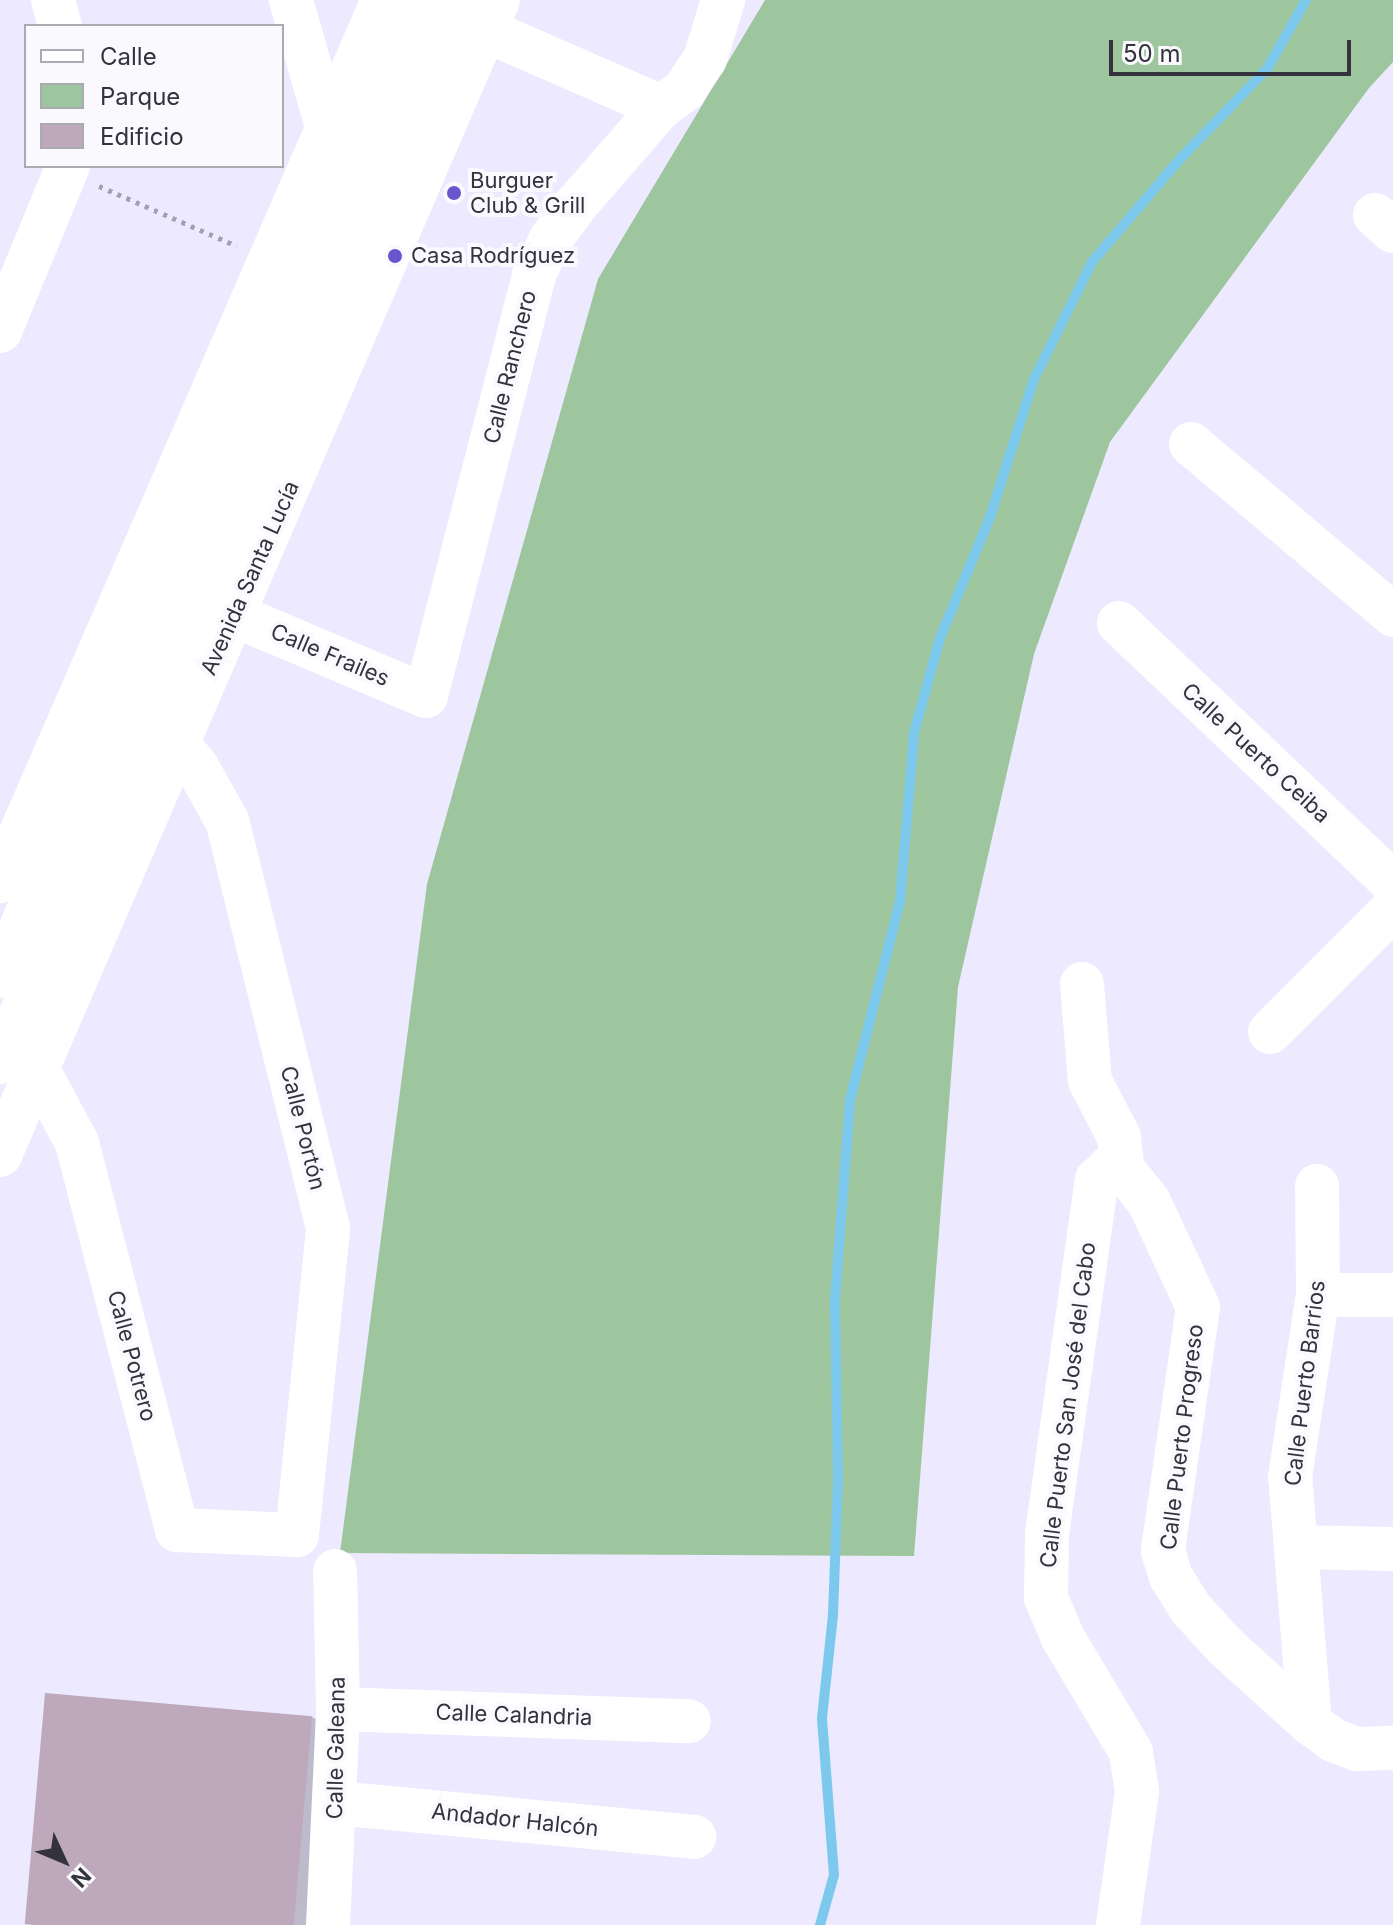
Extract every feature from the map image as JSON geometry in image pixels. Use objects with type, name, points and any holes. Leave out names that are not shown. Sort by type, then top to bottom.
[{"type":"street","points":[[53,0],[59,24]]},
{"type":"street","points":[[291,0],[328,131]]},
{"type":"street","points":[[0,881],[383,0]]},
{"type":"street","points":[[0,976],[421,0]]},
{"type":"street","name":"Calle Ranchero","points":[[426,696],[534,274],[551,239],[574,207],[661,107],[684,90],[705,59],[723,0]]},
{"type":"street","points":[[481,10],[661,107]]},
{"type":"street","name":"Avenida Santa Lucía","points":[[19,1067],[234,615],[481,10]]},
{"type":"street","name":"Avenida Santa Lucía","points":[[0,1155],[19,1067],[481,10]]},
{"type":"street","points":[[0,331],[68,169]]},
{"type":"street","points":[[1191,444],[1393,615]]},
{"type":"street","name":"Calle Frailes","points":[[234,615],[426,696]]},
{"type":"street","name":"Calle Puerto Ceiba","points":[[1119,623],[1393,883]]},
{"type":"street","name":"Calle Portón","points":[[176,742],[197,767],[227,821],[328,1228],[297,1535]]},
{"type":"street","points":[[1270,1032],[1393,909]]},
{"type":"street","name":"Calle Puerto Progreso","points":[[1082,984],[1090,1081],[1119,1137],[1122,1168],[1149,1202],[1198,1307],[1163,1551],[1171,1577],[1192,1610],[1226,1647],[1310,1723],[1333,1740],[1357,1749],[1393,1748]]},
{"type":"street","name":"Calle Potrero","points":[[19,1067],[77,1143],[177,1530],[297,1535]]},
{"type":"street","name":"Calle Puerto San José del Cabo","points":[[1118,1925],[1137,1791],[1131,1752],[1063,1638],[1046,1598],[1047,1534],[1097,1180],[1110,1167],[1122,1168]]},
{"type":"street","name":"Calle Puerto Barrios","points":[[1310,1723],[1290,1477],[1318,1295],[1317,1186]]},
{"type":"street","points":[[1318,1295],[1393,1295]]},
{"type":"street","points":[[1296,1547],[1393,1549]]},
{"type":"street","name":"Calle Galeana","points":[[328,1925],[338,1709],[335,1571]]},
{"type":"street","name":"Calle Calandria","points":[[338,1709],[689,1721]]},
{"type":"street","name":"Andador Halcón","points":[[336,1803],[694,1837]]},
{"type":"path","points":[[68,169],[271,261]]},
{"type":"green space","points":[[765,0],[1393,0],[1393,62],[1369,88],[1110,442],[1034,654],[958,987],[914,1556],[340,1553],[427,884],[598,279]]},
{"type":"building","points":[[45,1693],[312,1716],[294,1925],[25,1924]]},
{"type":"waterway","points":[[820,1925],[834,1875],[822,1718],[833,1615],[838,1476],[835,1300],[850,1100],[900,901],[914,733],[940,638],[990,517],[1034,379],[1092,262],[1180,159],[1267,69],[1306,0]]},
{"type":"place","name":"Burguer Club & Grill","points":[[454,193]]},
{"type":"place","name":"Casa Rodríguez","points":[[395,256]]}]
